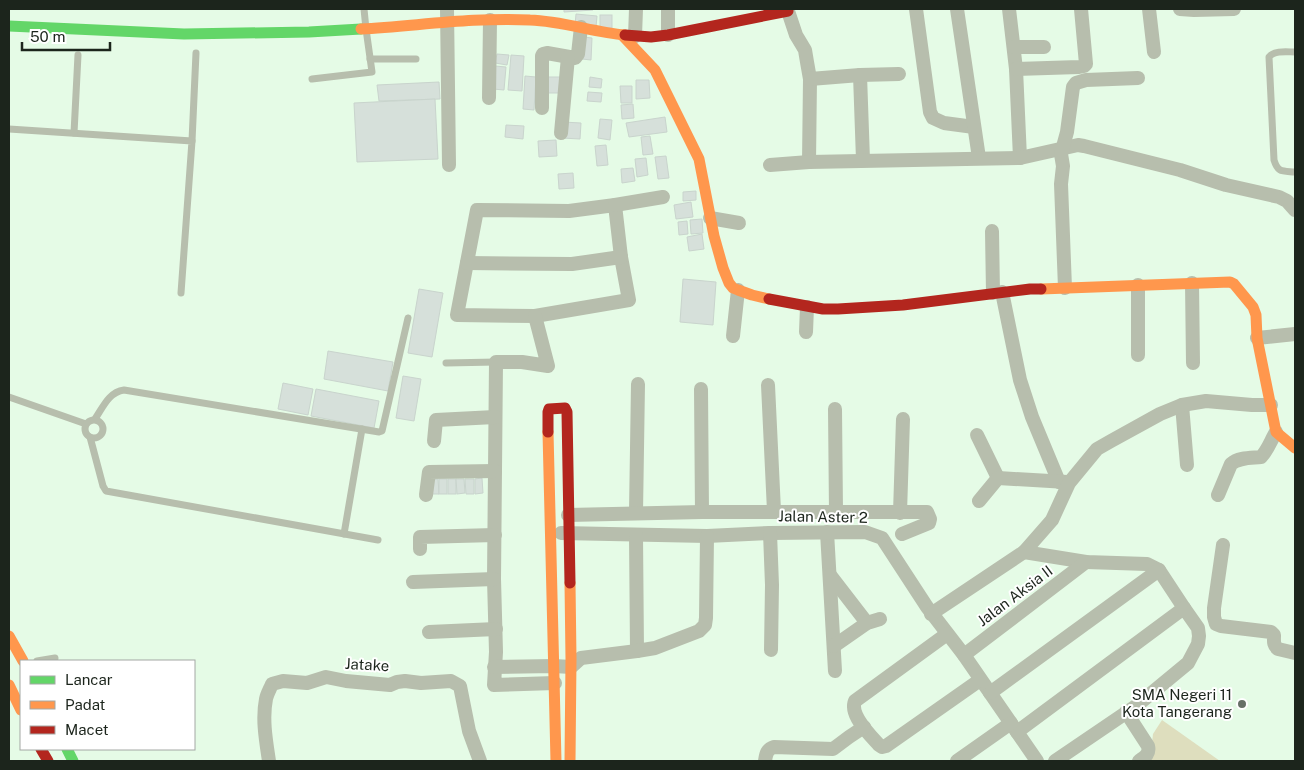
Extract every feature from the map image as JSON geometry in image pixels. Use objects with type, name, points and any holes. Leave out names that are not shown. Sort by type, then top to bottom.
[{"type":"main road","points":[[9,26],[184,34],[309,32],[490,20],[531,20],[629,36],[651,37],[787,10]]},
{"type":"main road","points":[[629,36],[655,70],[699,159],[714,236],[723,268],[733,288],[752,295],[831,309],[883,307],[1030,289],[1230,282],[1234,284],[1253,307],[1256,315],[1257,338],[1276,432],[1295,448]]},
{"type":"main road","points":[[556,761],[548,412],[549,409],[565,408],[567,412],[568,515],[574,658],[570,761]]},
{"type":"main road","points":[[9,636],[21,660]]},
{"type":"main road","points":[[9,685],[20,708]]},
{"type":"main road","points":[[42,750],[48,761]]},
{"type":"street","points":[[447,9],[449,165]]},
{"type":"street","points":[[629,36],[636,9]]},
{"type":"street","points":[[668,9],[668,35]]},
{"type":"street","points":[[916,9],[930,112],[933,118],[944,123],[974,127]]},
{"type":"street","points":[[957,9],[979,158]]},
{"type":"street","points":[[1009,9],[1016,69],[1020,158]]},
{"type":"street","points":[[1016,69],[1084,66],[1086,64],[1081,9]]},
{"type":"street","points":[[1153,9],[1154,52]]},
{"type":"street","points":[[1180,9],[1234,9]]},
{"type":"street","points":[[787,10],[796,35],[805,50],[810,79],[809,162]]},
{"type":"street","points":[[489,98],[490,20]]},
{"type":"street","points":[[542,108],[542,56],[547,53],[575,58],[578,54],[581,27]]},
{"type":"street","points":[[1014,47],[1044,47]]},
{"type":"street","points":[[561,133],[568,57]]},
{"type":"street","points":[[810,79],[900,74]]},
{"type":"street","points":[[860,75],[863,160]]},
{"type":"street","points":[[1065,288],[1061,184],[1062,157],[1073,88],[1076,83],[1086,80],[1138,78]]},
{"type":"street","points":[[770,165],[863,160],[1062,157],[1078,145],[1180,170],[1226,185],[1279,197],[1287,201],[1295,210]]},
{"type":"street","points":[[615,205],[628,300],[535,316],[457,315],[477,210],[568,211],[663,197]]},
{"type":"street","points":[[710,218],[739,223]]},
{"type":"street","points":[[992,231],[993,268],[1020,380],[1032,417],[1064,482]]},
{"type":"street","points":[[467,263],[572,264],[621,257]]},
{"type":"street","points":[[1192,283],[1193,363]]},
{"type":"street","points":[[1138,285],[1138,356]]},
{"type":"street","points":[[733,336],[738,290]]},
{"type":"street","points":[[806,332],[807,306]]},
{"type":"street","points":[[535,316],[548,366],[522,362],[496,362],[494,579],[496,652],[494,685],[555,683]]},
{"type":"street","points":[[1257,338],[1295,334]]},
{"type":"street","points":[[636,512],[638,384]]},
{"type":"street","points":[[768,385],[774,512]]},
{"type":"street","points":[[701,389],[702,512]]},
{"type":"street","points":[[932,614],[1024,552],[1052,520],[1064,482],[1097,449],[1160,414],[1182,405],[1206,401],[1271,405]]},
{"type":"street","points":[[1182,405],[1188,465]]},
{"type":"street","points":[[835,409],[836,512]]},
{"type":"street","points":[[434,441],[436,420],[495,418]]},
{"type":"street","points":[[900,513],[903,419]]},
{"type":"street","points":[[1218,495],[1231,464],[1234,461],[1261,457],[1276,432]]},
{"type":"street","points":[[977,435],[998,478]]},
{"type":"street","points":[[426,495],[429,472],[495,472]]},
{"type":"street","points":[[998,478],[1064,482]]},
{"type":"street","points":[[979,501],[998,478]]},
{"type":"street","points":[[568,515],[636,512],[927,512],[930,519],[928,523],[902,534]]},
{"type":"street","points":[[828,532],[835,672]]},
{"type":"street","name":"Jalan Aster 2","points":[[550,533],[707,536],[866,532],[882,538],[932,614],[964,655],[1037,761]]},
{"type":"street","points":[[770,533],[772,585],[771,650]]},
{"type":"street","points":[[420,549],[420,537],[495,535]]},
{"type":"street","points":[[636,535],[637,651]]},
{"type":"street","points":[[494,668],[554,666],[574,658],[655,648],[700,631],[705,625],[706,618],[707,536]]},
{"type":"street","points":[[1223,545],[1214,608],[1216,624],[1271,632],[1274,635],[1274,644],[1278,649],[1295,653]]},
{"type":"street","points":[[1024,552],[1086,562],[1147,564],[1158,570],[1181,610],[1198,628],[1198,644],[1188,663],[1136,706],[1055,761]]},
{"type":"street","name":"Jalan Aksia II","points":[[964,655],[1086,562]]},
{"type":"street","points":[[990,693],[1158,570]]},
{"type":"street","points":[[830,575],[874,621],[834,646]]},
{"type":"street","points":[[413,582],[494,579]]},
{"type":"street","points":[[957,761],[1014,728],[1181,610]]},
{"type":"street","points":[[429,632],[496,629]]},
{"type":"street","points":[[947,634],[855,701],[853,711],[864,727],[879,745],[882,747],[886,746],[980,680]]},
{"type":"street","points":[[554,651],[574,658]]},
{"type":"street","name":"Jatake","points":[[269,761],[264,720],[266,697],[272,684],[283,681],[308,683],[326,677],[390,685],[405,681],[421,683],[451,681],[460,686],[469,731],[480,761]]},
{"type":"street","points":[[1126,712],[1148,746],[1148,755],[1139,761]]},
{"type":"street","points":[[765,761],[769,748],[774,747],[834,755],[849,737],[864,727]]},
{"type":"lane","points":[[312,79],[372,72],[364,9]]},
{"type":"lane","points":[[1295,52],[1277,52],[1269,57],[1274,160],[1276,168],[1295,172]]},
{"type":"lane","points":[[181,293],[196,53]]},
{"type":"lane","points":[[74,133],[78,55]]},
{"type":"lane","points":[[370,59],[416,59]]},
{"type":"lane","points":[[9,128],[192,141]]},
{"type":"lane","points":[[378,540],[106,491],[90,437],[85,432],[85,428],[90,420],[95,419],[113,394],[124,390],[382,431],[408,318]]},
{"type":"lane","points":[[446,363],[496,362]]},
{"type":"lane","points":[[9,397],[86,424]]},
{"type":"lane","points":[[90,437],[95,438],[102,433],[103,429],[100,421],[95,419]]},
{"type":"lane","points":[[344,534],[362,428]]},
{"type":"lane","points":[[43,660],[55,658]]},
{"type":"shaded area","points":[[9,9],[1295,9],[1295,761],[9,761]]},
{"type":"shaded area","points":[[1162,720],[1220,761],[1150,761],[1153,734]]},
{"type":"building","points":[[564,9],[593,9],[593,10],[564,12]]},
{"type":"building","points":[[576,14],[597,16],[596,27],[575,25]]},
{"type":"building","points":[[600,15],[612,15],[612,28],[600,28]]},
{"type":"building","points":[[584,37],[592,38],[591,60],[582,59]]},
{"type":"building","points":[[497,54],[509,55],[507,65],[495,63]]},
{"type":"building","points":[[511,55],[524,56],[522,91],[508,90]]},
{"type":"building","points":[[495,66],[506,67],[504,90],[493,89]]},
{"type":"building","points":[[525,76],[536,77],[534,110],[523,109]]},
{"type":"building","points":[[546,77],[563,77],[563,93],[546,93]]},
{"type":"building","points":[[590,77],[602,79],[601,88],[589,87]]},
{"type":"building","points":[[636,80],[649,80],[650,98],[636,99]]},
{"type":"building","points":[[439,82],[440,99],[379,101],[377,85]]},
{"type":"building","points":[[620,86],[632,86],[632,103],[621,103]]},
{"type":"building","points":[[588,92],[602,93],[601,102],[587,101]]},
{"type":"building","points":[[435,99],[438,159],[357,162],[354,103]]},
{"type":"building","points":[[633,104],[634,118],[622,119],[621,105]]},
{"type":"building","points":[[665,117],[667,132],[629,137],[626,123]]},
{"type":"building","points":[[600,119],[612,120],[610,140],[598,138]]},
{"type":"building","points":[[563,122],[581,123],[580,139],[562,138]]},
{"type":"building","points":[[506,125],[524,126],[523,139],[505,137]]},
{"type":"building","points":[[650,136],[653,154],[643,155],[641,137]]},
{"type":"building","points":[[556,140],[557,156],[539,157],[538,141]]},
{"type":"building","points":[[606,145],[608,165],[597,166],[595,146]]},
{"type":"building","points":[[666,156],[669,178],[658,179],[655,157]]},
{"type":"building","points":[[646,158],[648,175],[637,177],[635,159]]},
{"type":"building","points":[[633,168],[635,181],[622,183],[621,169]]},
{"type":"building","points":[[573,173],[574,188],[559,189],[558,174]]},
{"type":"building","points":[[696,191],[696,200],[683,201],[683,192]]},
{"type":"building","points":[[691,202],[693,217],[676,219],[674,205]]},
{"type":"building","points":[[702,219],[703,233],[691,234],[690,220]]},
{"type":"building","points":[[687,221],[688,234],[679,235],[678,222]]},
{"type":"building","points":[[702,234],[704,249],[689,251],[687,237]]},
{"type":"building","points":[[683,279],[716,282],[713,325],[680,322]]},
{"type":"building","points":[[419,289],[443,293],[432,357],[408,353]]},
{"type":"building","points":[[328,351],[393,362],[388,391],[324,379]]},
{"type":"building","points":[[403,376],[421,379],[414,421],[396,418]]},
{"type":"building","points":[[283,383],[313,389],[308,415],[278,409]]},
{"type":"building","points":[[316,389],[379,401],[374,428],[311,416]]},
{"type":"building","points":[[482,478],[483,493],[475,494],[475,479]]},
{"type":"building","points":[[438,479],[439,494],[431,494],[430,480]]},
{"type":"building","points":[[439,479],[447,479],[447,494],[439,494]]},
{"type":"building","points":[[448,479],[456,479],[456,494],[448,494]]},
{"type":"building","points":[[456,479],[464,479],[465,493],[457,494]]},
{"type":"building","points":[[465,479],[474,479],[474,494],[466,494]]},
{"type":"traffic: fast","points":[[9,26],[184,34],[309,32],[361,29]]},
{"type":"traffic: fast","points":[[68,750],[73,761]]},
{"type":"traffic: slow","points":[[361,29],[509,19],[554,22],[625,35]]},
{"type":"traffic: slow","points":[[622,35],[655,70],[699,159],[714,236],[729,283],[733,288],[769,299]]},
{"type":"traffic: slow","points":[[1041,289],[1230,282],[1234,284],[1253,307],[1256,315],[1257,338],[1276,432],[1295,448]]},
{"type":"traffic: slow","points":[[548,432],[556,761]]},
{"type":"traffic: slow","points":[[570,583],[570,761]]},
{"type":"traffic: slow","points":[[9,636],[22,660]]},
{"type":"traffic: slow","points":[[9,685],[20,708]]},
{"type":"traffic: jam","points":[[625,35],[651,37],[668,35],[788,11],[787,9]]},
{"type":"traffic: jam","points":[[769,299],[823,309],[838,309],[903,305],[1041,289]]},
{"type":"traffic: jam","points":[[548,432],[549,409],[565,408],[567,412],[570,583]]},
{"type":"traffic: jam","points":[[42,750],[48,761]]},
{"type":"place","name":"SMA Negeri 11 Kota Tangerang","points":[[1242,704]]}]
